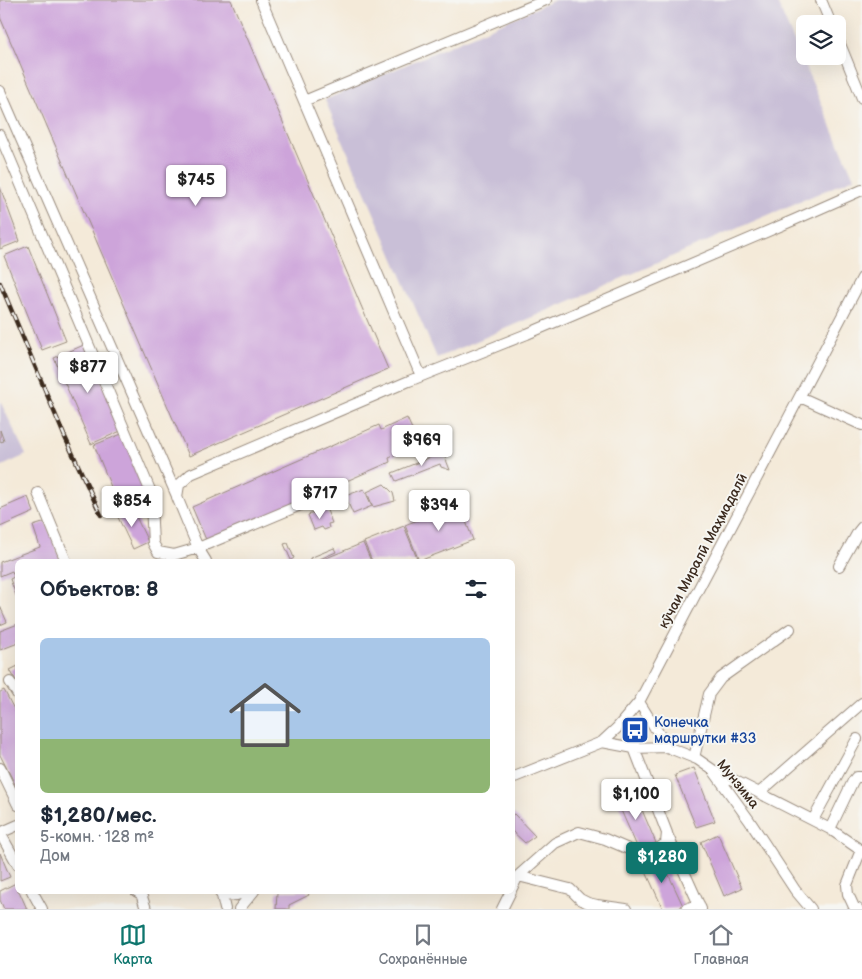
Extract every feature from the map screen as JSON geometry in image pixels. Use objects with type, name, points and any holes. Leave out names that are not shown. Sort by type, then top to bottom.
[{"type":"street","points":[[261,0],[421,376]]},
{"type":"street","points":[[304,101],[546,0]]},
{"type":"street","points":[[821,0],[827,15]]},
{"type":"street","points":[[846,59],[862,98]]},
{"type":"street","points":[[0,91],[198,548],[205,559]]},
{"type":"street","points":[[0,135],[150,490],[153,543],[158,552],[174,555],[198,548],[329,492]]},
{"type":"street","points":[[177,497],[180,485],[191,474],[421,376],[554,323],[862,190]]},
{"type":"street","name":"кӯчаи Миралӣ Маҳмадалӣ","points":[[515,777],[602,742],[640,702],[862,278]]},
{"type":"street","points":[[800,397],[862,425]]},
{"type":"street","points":[[38,493],[65,559]]},
{"type":"street","points":[[839,566],[862,527]]},
{"type":"street","points":[[694,758],[709,694],[721,678],[790,629]]},
{"type":"street","points":[[10,682],[15,690]]},
{"type":"street","points":[[640,702],[667,747]]},
{"type":"street","points":[[759,794],[862,703]]},
{"type":"street","points":[[813,820],[857,739]]},
{"type":"street","name":"Мунзима","points":[[602,742],[634,748],[667,747],[694,758],[713,770],[749,820],[795,890],[810,908]]},
{"type":"street","points":[[634,748],[667,833],[700,906],[686,909]]},
{"type":"street","points":[[0,768],[15,800]]},
{"type":"street","points":[[713,770],[830,829],[861,851],[847,885],[848,894],[854,907],[858,909]]},
{"type":"street","points":[[830,829],[853,781],[856,777],[862,777]]},
{"type":"street","points":[[0,796],[11,791]]},
{"type":"street","points":[[15,827],[0,833],[15,860]]},
{"type":"street","points":[[515,882],[518,876],[555,843],[579,832],[604,839],[640,854],[655,851],[666,843],[667,833]]},
{"type":"street","points":[[518,876],[570,889],[591,906],[626,909]]},
{"type":"street","points":[[34,894],[42,909]]},
{"type":"street","points":[[141,894],[146,909]]},
{"type":"street","points":[[225,909],[220,894],[239,894]]},
{"type":"street","points":[[239,909],[252,894]]},
{"type":"street","points":[[502,909],[510,894]]},
{"type":"shaded area","points":[[555,0],[776,0],[796,46],[796,65],[804,65],[854,178],[437,358],[325,100]]},
{"type":"shaded area","points":[[0,401],[26,455],[0,467]]},
{"type":"building","points":[[0,0],[231,0],[388,369],[189,456],[0,17]]},
{"type":"building","points":[[0,187],[20,241],[0,249]]},
{"type":"building","points":[[28,246],[66,341],[42,350],[4,256]]},
{"type":"building","points":[[86,344],[123,430],[91,444],[54,358]]},
{"type":"building","points":[[407,418],[419,445],[389,458],[390,462],[207,542],[192,507],[379,425],[381,430]]},
{"type":"building","points":[[0,430],[4,441],[0,442]]},
{"type":"building","points":[[124,433],[150,497],[120,509],[94,445]]},
{"type":"building","points":[[443,452],[450,470],[441,467],[440,464],[396,481],[392,473]]},
{"type":"building","points":[[384,484],[393,493],[395,501],[373,507],[367,492]]},
{"type":"building","points":[[364,489],[372,506],[353,514],[345,496]]},
{"type":"building","points":[[28,497],[34,512],[0,527],[0,509]]},
{"type":"building","points":[[434,502],[436,506],[420,513],[418,510]]},
{"type":"building","points":[[459,503],[473,540],[424,559],[418,559],[405,525]]},
{"type":"building","points":[[131,506],[148,542],[133,549],[116,513]]},
{"type":"building","points":[[326,508],[332,523],[328,524],[329,528],[324,530],[322,527],[314,530],[308,515]]},
{"type":"building","points":[[46,522],[60,559],[15,559],[15,593],[10,579],[14,577],[12,571],[0,576],[0,562],[40,547],[33,526]]},
{"type":"building","points":[[404,526],[417,559],[371,559],[364,542]]},
{"type":"building","points":[[288,543],[294,558],[292,559],[291,559],[284,544]]},
{"type":"building","points":[[363,543],[370,559],[324,559]]},
{"type":"building","points":[[334,548],[336,552],[320,559],[310,558]]},
{"type":"building","points":[[0,606],[7,622],[0,625]]},
{"type":"building","points":[[15,625],[15,644],[0,650],[0,631]]},
{"type":"building","points":[[15,668],[15,679],[10,670]]},
{"type":"building","points":[[4,690],[15,711],[15,784],[0,755],[0,692]]},
{"type":"building","points":[[694,768],[715,821],[696,827],[675,775]]},
{"type":"building","points":[[634,791],[656,843],[639,851],[616,799]]},
{"type":"building","points":[[515,815],[535,836],[525,843],[515,834]]},
{"type":"building","points":[[718,834],[742,888],[724,896],[701,842]]},
{"type":"building","points":[[0,853],[10,877],[0,881]]},
{"type":"building","points":[[660,856],[684,908],[663,909],[642,863]]},
{"type":"building","points":[[15,884],[15,894],[20,894],[27,909],[4,909],[0,900],[0,891]]},
{"type":"building","points":[[277,894],[309,895],[289,905],[289,909],[276,909]]},
{"type":"railway","points":[[0,283],[64,435],[101,515]]},
{"type":"place","name":"Конечка маршрутки #33","points":[[635,730]]}]
